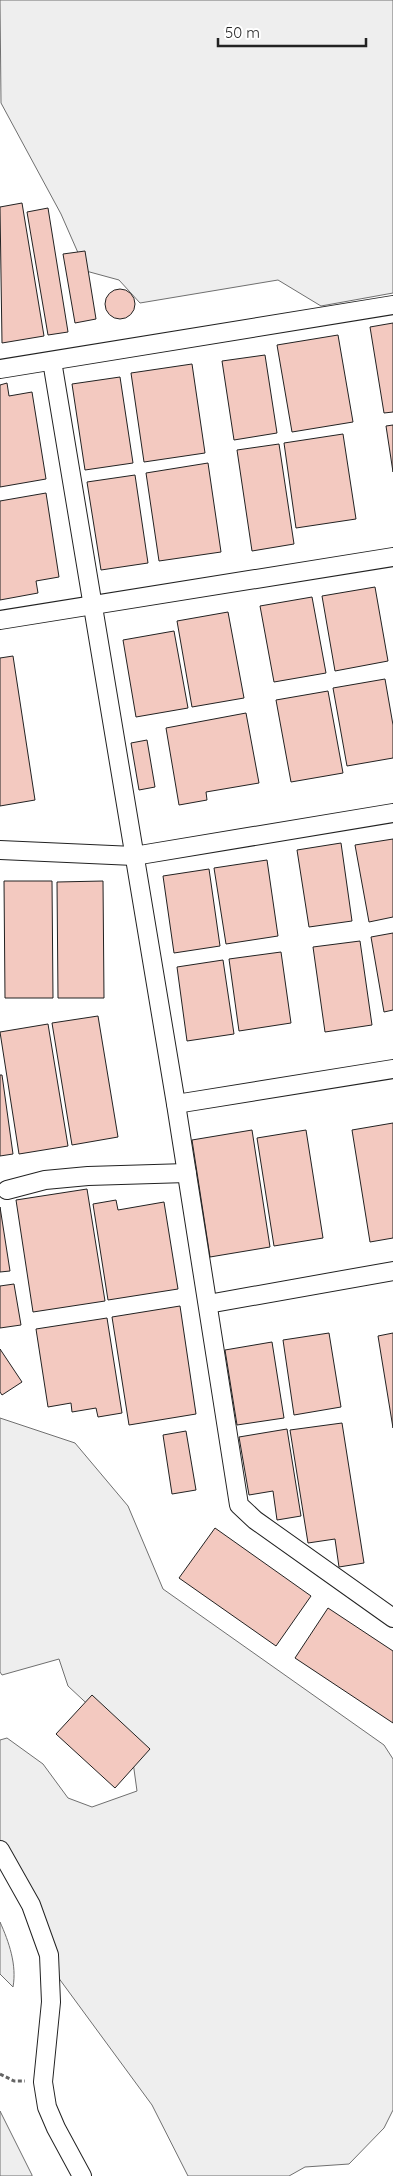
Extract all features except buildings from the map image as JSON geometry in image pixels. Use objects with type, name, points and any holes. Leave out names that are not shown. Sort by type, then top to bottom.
[{"type":"street","points":[[0,369],[393,305]]},
{"type":"street","points":[[52,361],[176,1104],[239,1505],[255,1520],[393,1618]]},
{"type":"street","points":[[0,620],[393,557]]},
{"type":"street","points":[[0,850],[134,856],[393,813]]},
{"type":"street","points":[[176,1104],[393,1069]]},
{"type":"street","points":[[7,1190],[45,1180],[80,1176],[187,1173]]},
{"type":"street","points":[[208,1304],[393,1270]]},
{"type":"street","points":[[0,1850],[31,1905],[49,1955],[51,2002],[43,2082],[53,2121],[82,2176]]},
{"type":"path","points":[[0,2074],[14,2081],[43,2082]]},
{"type":"shaded area","points":[[0,0],[393,0],[393,293],[321,306],[278,280],[140,303],[119,280],[86,271],[61,214],[1,103]]},
{"type":"shaded area","points":[[0,1418],[75,1443],[128,1506],[163,1589],[384,1745],[393,1759],[393,2110],[384,2128],[349,2164],[305,2167],[289,2176],[188,2176],[152,2105],[55,1973],[30,1918],[0,1867],[0,1740],[7,1738],[43,1764],[68,1798],[92,1807],[137,1791],[133,1762],[112,1727],[68,1686],[59,1659],[2,1675],[0,1672]]},
{"type":"shaded area","points":[[0,1922],[11,1954],[14,1970],[13,1987],[0,1974]]},
{"type":"shaded area","points":[[0,2111],[32,2175],[32,2176],[0,2176]]}]
